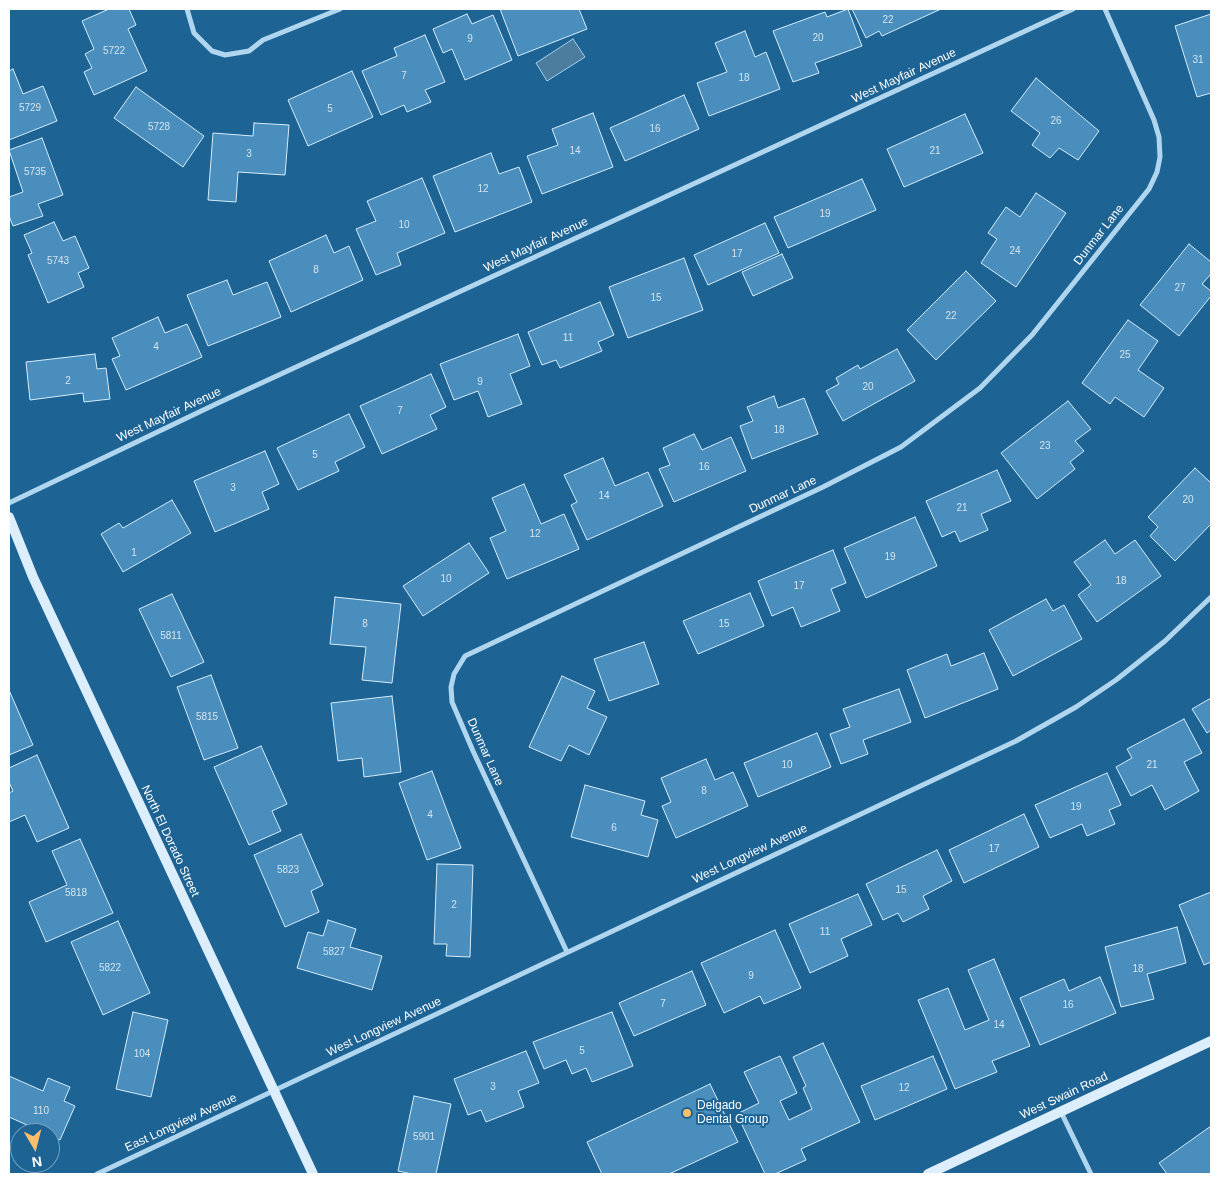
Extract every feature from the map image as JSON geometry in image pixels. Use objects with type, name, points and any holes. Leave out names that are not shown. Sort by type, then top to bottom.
[{"type":"main road","name":"North El Dorado Street","points":[[9,517],[33,577],[313,1174]]},
{"type":"main road","name":"West Swain Road","points":[[928,1174],[1211,1041]]},
{"type":"street","points":[[187,9],[194,33],[205,46],[225,55],[249,51],[263,40],[340,9]]},
{"type":"street","name":"West Mayfair Avenue","points":[[9,503],[218,402],[1073,9]]},
{"type":"street","name":"Dunmar Lane","points":[[567,952],[452,702],[451,687],[454,674],[465,656],[823,487],[901,447],[980,388],[1032,335],[1148,189],[1157,172],[1160,157],[1159,137],[1154,120],[1105,9]]},
{"type":"street","name":"West Longview Avenue","points":[[273,1090],[1016,740],[1076,707],[1116,680],[1165,641],[1211,597]]},
{"type":"street","name":"East Longview Avenue","points":[[97,1174],[273,1090]]},
{"type":"street","points":[[1061,1112],[1091,1174]]},
{"type":"water","points":[[573,39],[585,57],[547,81],[536,63]]},
{"type":"building","points":[[109,9],[129,9],[136,25],[128,29],[147,71],[94,95],[84,72],[92,68],[85,54],[94,49],[82,21]]},
{"type":"building","points":[[500,9],[579,9],[587,29],[518,56]]},
{"type":"building","points":[[848,9],[862,46],[815,63],[819,73],[793,82],[773,31],[825,12],[827,17]]},
{"type":"building","points":[[852,9],[941,9],[882,36],[879,31],[866,38]]},
{"type":"building","points":[[467,14],[472,24],[493,15],[512,60],[465,80],[452,49],[443,53],[433,29]]},
{"type":"building","points":[[1211,14],[1211,93],[1197,97],[1175,26]]},
{"type":"building","points":[[745,31],[755,57],[766,52],[780,89],[709,116],[697,83],[727,72],[715,43]]},
{"type":"building","points":[[425,35],[445,82],[425,90],[431,102],[407,112],[404,105],[381,115],[362,71],[397,56],[394,48]]},
{"type":"building","points":[[13,69],[23,94],[43,86],[57,121],[9,140],[9,71]]},
{"type":"building","points":[[352,71],[373,117],[308,146],[288,100]]},
{"type":"building","points":[[1036,78],[1099,131],[1078,160],[1059,148],[1050,158],[1032,145],[1040,133],[1011,111]]},
{"type":"building","points":[[136,87],[204,136],[183,167],[114,118]]},
{"type":"building","points":[[684,95],[699,129],[625,161],[610,128]]},
{"type":"building","points":[[593,113],[613,167],[542,194],[527,156],[558,145],[552,129]]},
{"type":"building","points":[[965,114],[983,153],[904,187],[887,149]]},
{"type":"building","points":[[254,123],[289,125],[285,175],[238,172],[236,202],[208,200],[213,133],[253,136]]},
{"type":"building","points":[[42,138],[63,195],[38,204],[43,216],[13,226],[9,216],[9,197],[23,192],[9,150]]},
{"type":"building","points":[[491,153],[499,174],[519,167],[532,202],[455,232],[433,176]]},
{"type":"building","points":[[422,178],[445,233],[397,253],[401,265],[376,275],[356,229],[376,221],[367,201]]},
{"type":"building","points":[[862,179],[876,210],[788,248],[774,217]]},
{"type":"building","points":[[1036,193],[1066,213],[1016,287],[981,263],[997,239],[988,233],[1006,207],[1020,217]]},
{"type":"building","points":[[54,222],[63,241],[75,236],[89,268],[78,273],[84,287],[48,303],[28,255],[32,253],[24,235]]},
{"type":"building","points":[[765,223],[779,253],[708,285],[694,255]]},
{"type":"building","points":[[326,235],[334,253],[349,246],[363,280],[291,312],[269,261]]},
{"type":"building","points":[[1189,244],[1211,262],[1211,274],[1202,284],[1211,291],[1211,296],[1179,336],[1140,305]]},
{"type":"building","points":[[782,254],[793,278],[753,296],[742,272]]},
{"type":"building","points":[[684,258],[703,310],[628,338],[609,287]]},
{"type":"building","points":[[966,271],[996,301],[936,360],[907,330]]},
{"type":"building","points":[[227,280],[233,295],[267,282],[281,317],[208,346],[187,295]]},
{"type":"building","points":[[600,302],[614,335],[598,342],[602,351],[560,368],[556,360],[542,365],[528,332]]},
{"type":"building","points":[[158,317],[165,333],[187,324],[202,357],[126,390],[112,359],[120,356],[112,338]]},
{"type":"building","points":[[1128,320],[1158,341],[1138,370],[1164,388],[1144,417],[1115,397],[1110,404],[1082,383]]},
{"type":"building","points":[[518,334],[530,366],[510,374],[522,404],[488,417],[478,391],[454,400],[440,364]]},
{"type":"building","points":[[897,349],[915,381],[843,421],[826,391],[839,384],[836,378],[858,365],[860,369]]},
{"type":"building","points":[[95,354],[97,369],[106,368],[110,399],[84,402],[83,393],[30,400],[26,362]]},
{"type":"building","points":[[431,374],[446,407],[430,415],[437,429],[382,454],[360,406]]},
{"type":"building","points":[[774,396],[778,408],[804,398],[818,434],[752,459],[740,426],[753,421],[747,407]]},
{"type":"building","points":[[1068,401],[1091,429],[1075,441],[1084,451],[1070,462],[1075,469],[1037,499],[1001,453]]},
{"type":"building","points":[[349,414],[365,447],[335,462],[339,471],[298,490],[277,448]]},
{"type":"building","points":[[694,434],[702,450],[731,437],[746,471],[674,502],[659,469],[670,465],[663,448]]},
{"type":"building","points":[[265,451],[279,484],[262,492],[269,509],[215,532],[194,481]]},
{"type":"building","points":[[603,458],[615,486],[648,472],[663,506],[587,540],[571,505],[577,502],[564,475]]},
{"type":"building","points":[[1195,468],[1211,483],[1211,524],[1175,561],[1150,536],[1158,527],[1148,517]]},
{"type":"building","points":[[997,470],[1011,501],[981,514],[988,530],[960,542],[955,531],[942,537],[926,501]]},
{"type":"building","points":[[524,484],[541,524],[564,514],[579,549],[507,579],[490,538],[506,531],[492,498]]},
{"type":"building","points":[[172,500],[191,533],[123,572],[101,534],[119,523],[123,528]]},
{"type":"building","points":[[915,517],[937,566],[866,598],[844,548]]},
{"type":"building","points":[[1105,540],[1115,554],[1135,540],[1161,576],[1097,622],[1078,595],[1091,585],[1074,562]]},
{"type":"building","points":[[469,543],[489,573],[423,616],[403,586]]},
{"type":"building","points":[[833,550],[846,583],[831,589],[840,611],[801,627],[793,607],[772,616],[758,581]]},
{"type":"building","points":[[750,593],[764,626],[698,654],[683,621]]},
{"type":"building","points":[[172,594],[204,662],[171,677],[139,609]]},
{"type":"building","points":[[335,597],[401,604],[392,683],[362,680],[366,647],[330,644]]},
{"type":"building","points":[[1046,599],[1053,611],[1064,605],[1082,639],[1013,676],[989,630]]},
{"type":"building","points":[[644,642],[659,684],[609,701],[594,659]]},
{"type":"building","points":[[984,653],[998,689],[925,718],[907,670],[947,654],[951,666]]},
{"type":"building","points":[[211,675],[238,748],[204,760],[177,687]]},
{"type":"building","points":[[562,676],[595,691],[587,708],[607,717],[589,755],[569,745],[561,761],[529,747]]},
{"type":"building","points":[[899,689],[911,722],[863,740],[868,754],[841,764],[830,734],[850,727],[843,709]]},
{"type":"building","points":[[9,690],[33,745],[9,755]]},
{"type":"building","points":[[392,696],[401,772],[364,777],[362,758],[338,761],[331,703]]},
{"type":"building","points":[[1211,698],[1211,730],[1207,733],[1192,709]]},
{"type":"building","points":[[1184,719],[1202,753],[1184,762],[1199,791],[1165,810],[1152,785],[1131,796],[1116,767],[1132,758],[1127,749]]},
{"type":"building","points":[[817,733],[831,767],[758,797],[744,763]]},
{"type":"building","points":[[261,746],[287,804],[272,811],[281,831],[249,845],[214,767]]},
{"type":"building","points":[[37,755],[69,828],[37,842],[25,815],[9,822],[9,793],[13,791],[9,782],[9,768]]},
{"type":"building","points":[[706,759],[715,780],[733,772],[748,806],[676,838],[662,806],[671,802],[661,778]]},
{"type":"building","points":[[432,771],[461,848],[427,860],[399,783]]},
{"type":"building","points":[[1107,773],[1121,805],[1109,810],[1115,824],[1087,836],[1082,824],[1050,838],[1035,805]]},
{"type":"building","points":[[585,785],[645,801],[641,815],[658,820],[648,857],[571,837]]},
{"type":"building","points":[[1024,814],[1039,847],[964,883],[949,850]]},
{"type":"building","points":[[301,834],[323,885],[311,891],[319,912],[285,927],[254,855]]},
{"type":"building","points":[[80,839],[113,913],[46,942],[29,902],[67,885],[52,851]]},
{"type":"building","points":[[937,850],[952,881],[923,896],[929,909],[903,922],[898,913],[883,920],[866,884]]},
{"type":"building","points":[[437,864],[473,865],[470,957],[446,956],[447,944],[434,944]]},
{"type":"building","points":[[1211,892],[1211,962],[1204,965],[1179,905]]},
{"type":"building","points":[[858,894],[872,925],[841,939],[848,956],[810,973],[789,924]]},
{"type":"building","points":[[328,920],[356,929],[350,947],[382,956],[372,990],[297,968],[308,932],[323,936]]},
{"type":"building","points":[[118,921],[150,993],[103,1015],[71,942]]},
{"type":"building","points":[[1177,927],[1186,963],[1147,974],[1154,999],[1121,1007],[1105,947]]},
{"type":"building","points":[[775,930],[801,988],[764,1004],[760,996],[724,1013],[701,963]]},
{"type":"building","points":[[994,959],[1030,1046],[992,1061],[997,1072],[955,1089],[918,1000],[948,988],[965,1030],[989,1020],[968,970]]},
{"type":"building","points":[[692,971],[706,1005],[634,1036],[619,1003]]},
{"type":"building","points":[[1100,977],[1116,1013],[1040,1045],[1020,998],[1064,979],[1069,991]]},
{"type":"building","points":[[133,1012],[168,1020],[151,1097],[116,1089]]},
{"type":"building","points":[[612,1012],[633,1066],[592,1082],[586,1068],[572,1074],[566,1060],[544,1069],[533,1042]]},
{"type":"building","points":[[823,1043],[860,1122],[801,1149],[806,1160],[775,1174],[765,1174],[737,1114],[759,1103],[744,1072],[780,1056],[797,1093],[780,1101],[789,1120],[812,1109],[803,1088],[806,1086],[793,1057]]},
{"type":"building","points":[[526,1051],[539,1083],[518,1091],[524,1107],[486,1122],[481,1110],[468,1115],[454,1079]]},
{"type":"building","points":[[933,1056],[947,1089],[875,1120],[861,1086]]},
{"type":"building","points":[[9,1076],[43,1091],[48,1078],[70,1087],[64,1101],[75,1106],[60,1140],[60,1123],[22,1123],[9,1117]]},
{"type":"building","name":"Delgado Dental Group","points":[[710,1084],[738,1142],[669,1174],[602,1174],[587,1142]]},
{"type":"building","points":[[414,1096],[451,1104],[436,1174],[412,1174],[398,1171]]},
{"type":"building","points":[[1211,1126],[1211,1174],[1167,1174],[1159,1163]]},
{"type":"place","name":"Delgado Dental Group","points":[[687,1113]]}]
